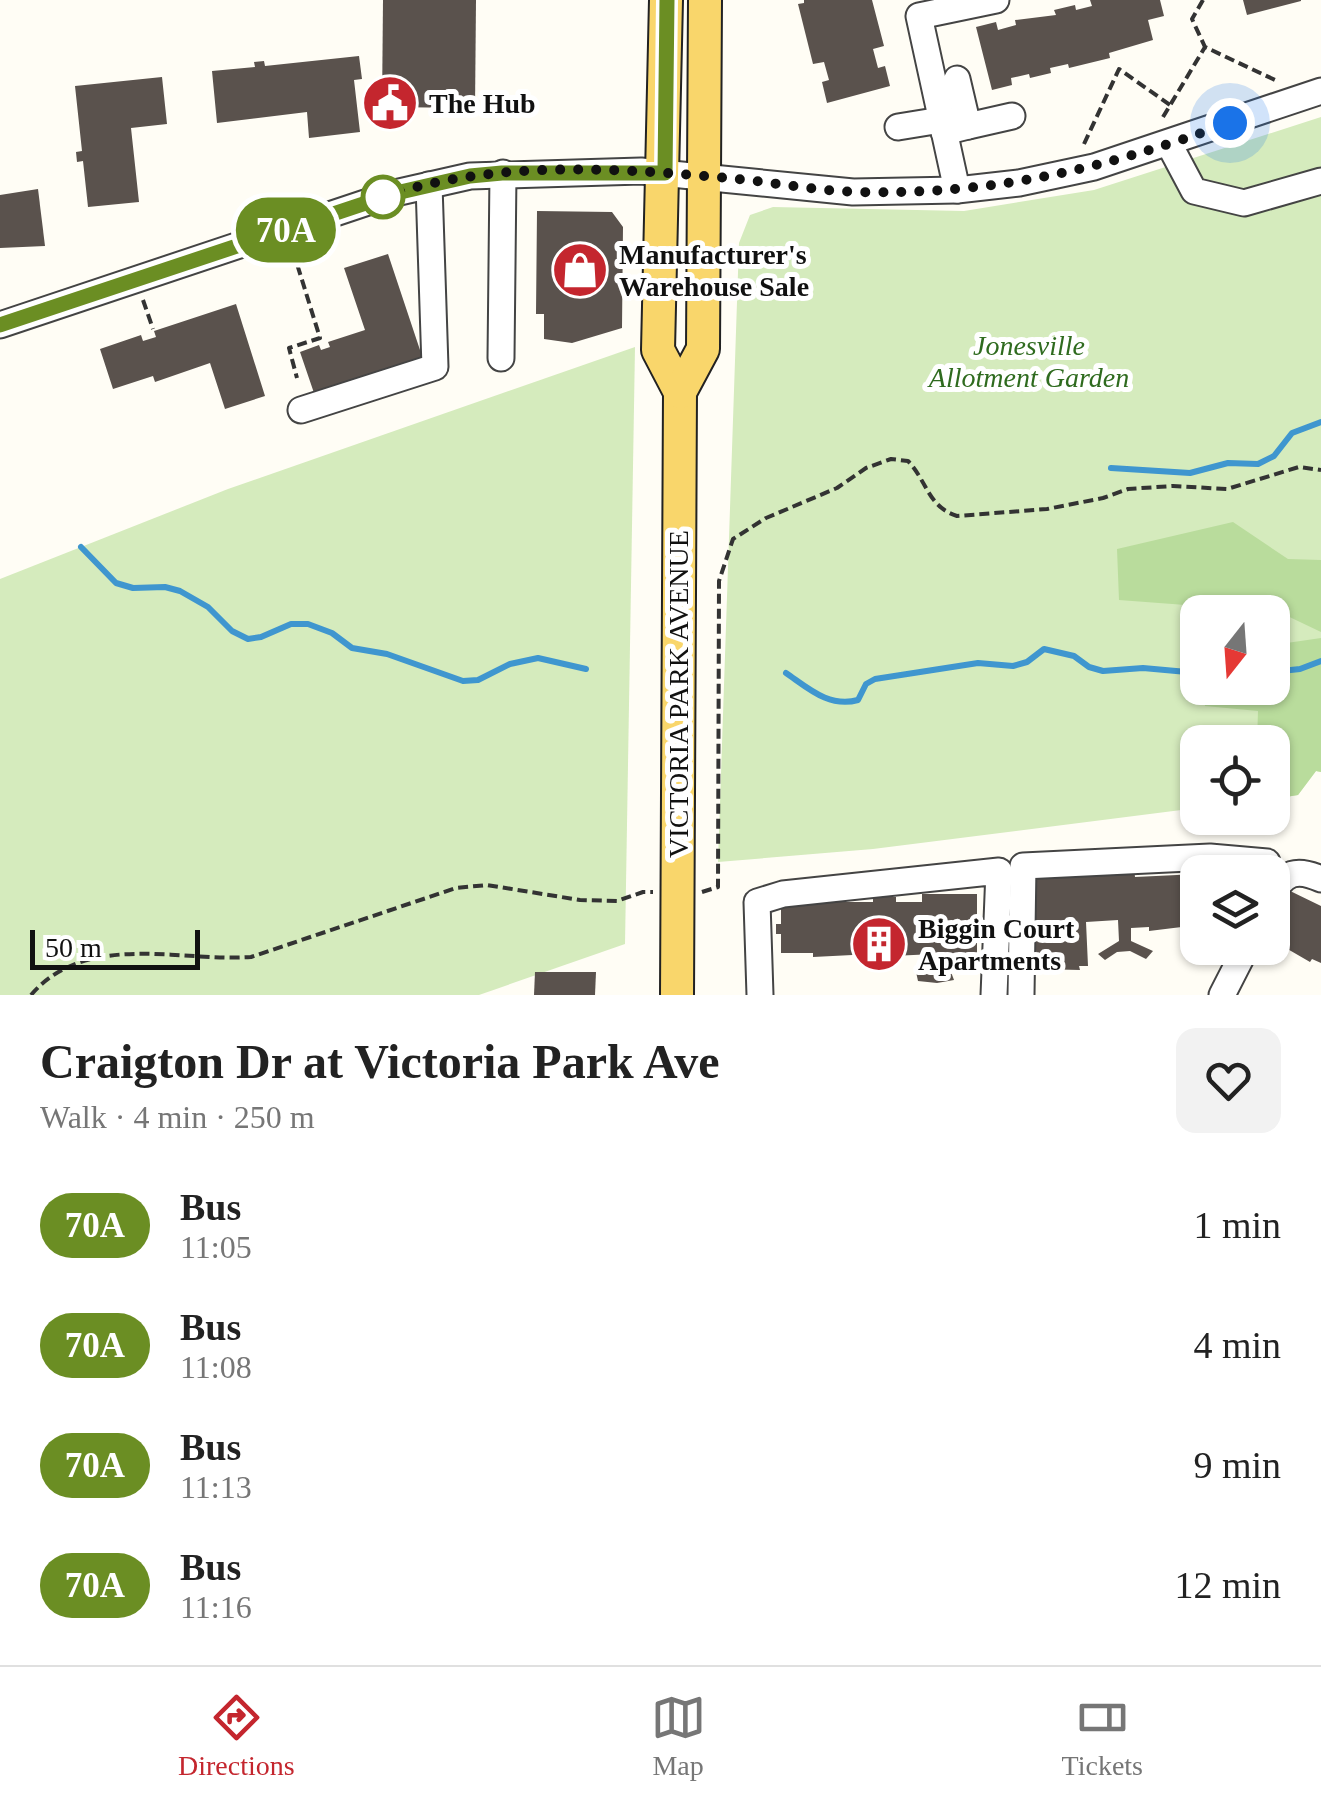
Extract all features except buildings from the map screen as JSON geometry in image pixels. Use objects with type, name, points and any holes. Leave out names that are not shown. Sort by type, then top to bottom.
[{"type":"main road","name":"VICTORIA PARK AVENUE","points":[[666,0],[658,350],[680,392]]},
{"type":"main road","name":"VICTORIA PARK AVENUE","points":[[677,995],[680,392],[703,348],[704,0]]},
{"type":"street","points":[[956,190],[951,126],[917,8],[996,0]]},
{"type":"street","points":[[951,126],[957,79]]},
{"type":"street","points":[[0,325],[396,193],[502,173],[665,173],[853,192],[956,190],[1038,179],[1169,144],[1321,92]]},
{"type":"street","points":[[898,126],[951,126],[1012,116]]},
{"type":"street","points":[[1169,144],[1194,191],[1215,197],[1244,203],[1321,181]]},
{"type":"street","points":[[501,358],[502,173]]},
{"type":"street","points":[[300,410],[436,367],[429,186]]},
{"type":"street","points":[[1021,995],[1023,866],[1180,858]]},
{"type":"street","points":[[760,995],[756,902],[784,894],[999,871],[994,995]]},
{"type":"street","points":[[1290,875],[1310,874],[1321,879]]},
{"type":"street","points":[[1206,995],[1220,965]]},
{"type":"street","points":[[1222,995],[1237,965]]},
{"type":"path","points":[[1203,0],[1192,19],[1205,47],[1276,80]]},
{"type":"path","points":[[1163,117],[1205,47]]},
{"type":"path","points":[[1084,144],[1120,69],[1170,105]]},
{"type":"path","points":[[286,230],[320,338],[289,348],[297,378]]},
{"type":"path","points":[[137,280],[153,328]]},
{"type":"path","points":[[710,892],[718,887],[719,581],[734,539],[766,518],[837,488],[866,468],[890,459],[908,461],[920,475],[932,502],[957,516],[1047,508],[1128,489],[1226,489],[1299,467],[1321,470]]},
{"type":"path","points":[[31,995],[61,972],[103,957],[123,953],[251,957],[456,888],[488,885],[580,900],[617,901],[642,892]]},
{"type":"green space","name":"Jonesville Allotment Garden","points":[[1321,117],[1321,772],[1316,771],[1298,795],[1290,796],[1290,725],[1180,725],[1180,810],[873,849],[718,862],[739,243],[750,215],[773,207],[964,211],[1094,190]]},
{"type":"green space","points":[[635,347],[625,944],[479,995],[0,995],[0,579],[228,489]]},
{"type":"green space","points":[[1233,522],[1288,559],[1321,560],[1321,632],[1290,617],[1290,595],[1180,595],[1180,605],[1119,600],[1117,549]]},
{"type":"green space","points":[[1321,638],[1321,772],[1316,771],[1298,795],[1290,796],[1290,725],[1258,725],[1258,711],[1205,705],[1290,705],[1290,643]]},
{"type":"waterway","points":[[1111,468],[1190,473],[1228,463],[1258,464],[1274,456],[1292,433],[1321,422]]},
{"type":"waterway","points":[[81,547],[116,583],[180,591],[208,607],[232,631],[248,639],[291,624],[308,624],[332,633],[352,648],[387,654],[463,681],[478,680],[510,664],[538,658],[586,669]]},
{"type":"waterway","points":[[786,673],[819,695],[847,702],[858,700],[866,684],[875,679],[978,663],[1013,666],[1027,662],[1044,649],[1074,656],[1103,671],[1143,668],[1180,671]]},
{"type":"waterway","points":[[1290,670],[1321,661]]},
{"type":"bus line","name":"70A","points":[[0,325],[396,193],[470,176],[665,173],[667,0]]},
{"type":"place","name":"The Hub","points":[[390,103]]},
{"type":"place","name":"Manufacturer's Warehouse Sale","points":[[580,270]]},
{"type":"place","name":"Biggin Court Apartments","points":[[879,944]]},
{"type":"route","points":[[383,197],[470,176],[641,171],[853,192],[956,190],[1019,183],[1094,166],[1230,123]]}]
